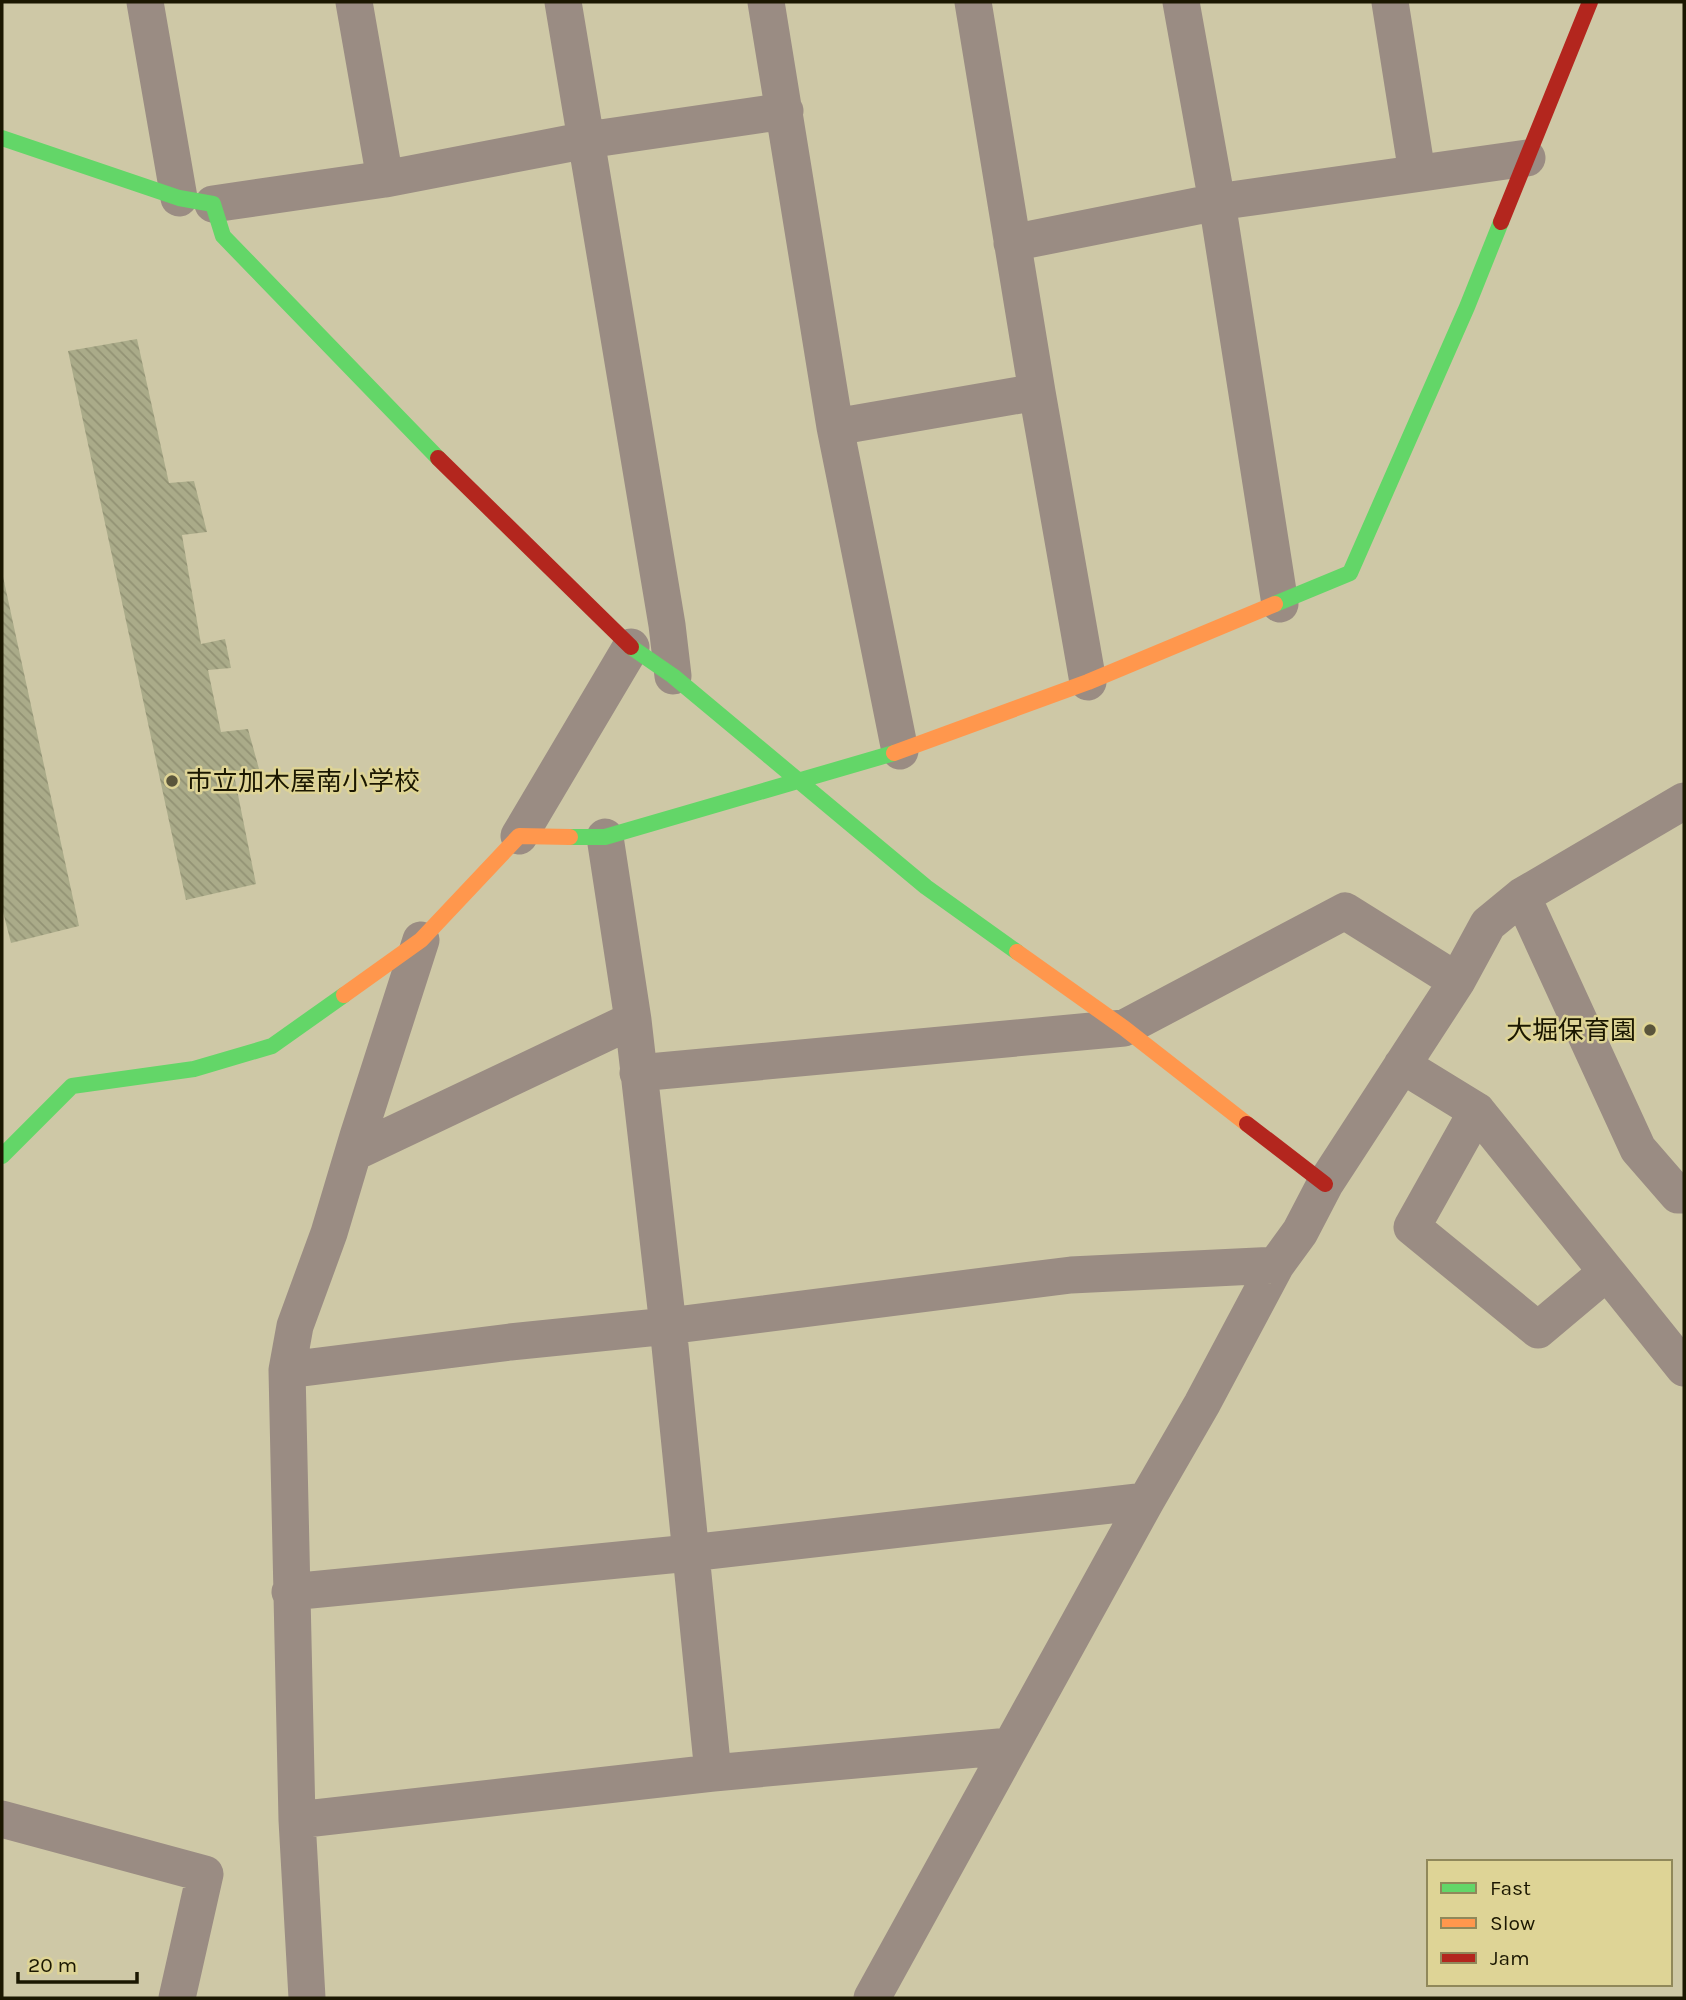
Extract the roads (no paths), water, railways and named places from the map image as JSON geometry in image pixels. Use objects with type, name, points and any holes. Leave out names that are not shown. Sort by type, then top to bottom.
[{"type":"street","points":[[145,2],[196,201],[223,236],[404,425],[631,647],[673,676],[926,887],[1124,1028],[1325,1184]]},
{"type":"street","points":[[354,2],[385,179]]},
{"type":"street","points":[[563,2],[667,625],[673,676]]},
{"type":"street","points":[[766,2],[835,427],[900,751]]},
{"type":"street","points":[[973,2],[1088,682]]},
{"type":"street","points":[[1181,2],[1217,202],[1280,604]]},
{"type":"street","points":[[1390,2],[1416,173]]},
{"type":"street","points":[[519,836],[605,837],[900,751],[1088,682],[1350,573],[1466,307],[1590,2]]},
{"type":"street","points":[[2,138],[196,201],[385,179],[587,141],[785,111]]},
{"type":"street","points":[[1012,243],[1217,202],[1527,158]]},
{"type":"street","points":[[835,427],[1037,392]]},
{"type":"street","points":[[2,1156],[72,1086],[194,1069],[272,1045],[421,940],[519,836],[631,647]]},
{"type":"street","points":[[872,1998],[1202,1404],[1276,1265],[1300,1232],[1325,1184],[1457,981],[1488,924],[1522,895],[1684,801]]},
{"type":"street","points":[[605,837],[633,1020],[668,1326],[713,1773]]},
{"type":"street","points":[[1522,895],[1638,1149],[1678,1195],[1684,1195]]},
{"type":"street","points":[[638,1073],[1124,1028],[1345,911],[1457,981]]},
{"type":"street","points":[[307,1998],[297,1820],[287,1370],[295,1326],[329,1233],[421,940]]},
{"type":"street","points":[[353,1153],[633,1020]]},
{"type":"street","points":[[1402,1065],[1477,1111],[1684,1368]]},
{"type":"street","points":[[1477,1111],[1412,1227],[1538,1330],[1607,1272]]},
{"type":"street","points":[[287,1370],[510,1342],[668,1326],[1070,1275],[1276,1265]]},
{"type":"street","points":[[290,1592],[690,1553],[1146,1501]]},
{"type":"street","points":[[297,1820],[713,1773],[1010,1746]]},
{"type":"street","points":[[2,1819],[205,1874],[177,1998]]},
{"type":"place","name":"市立加木屋南小学校","points":[[172,781]]},
{"type":"place","name":"大堀保育園","points":[[1650,1030]]}]
